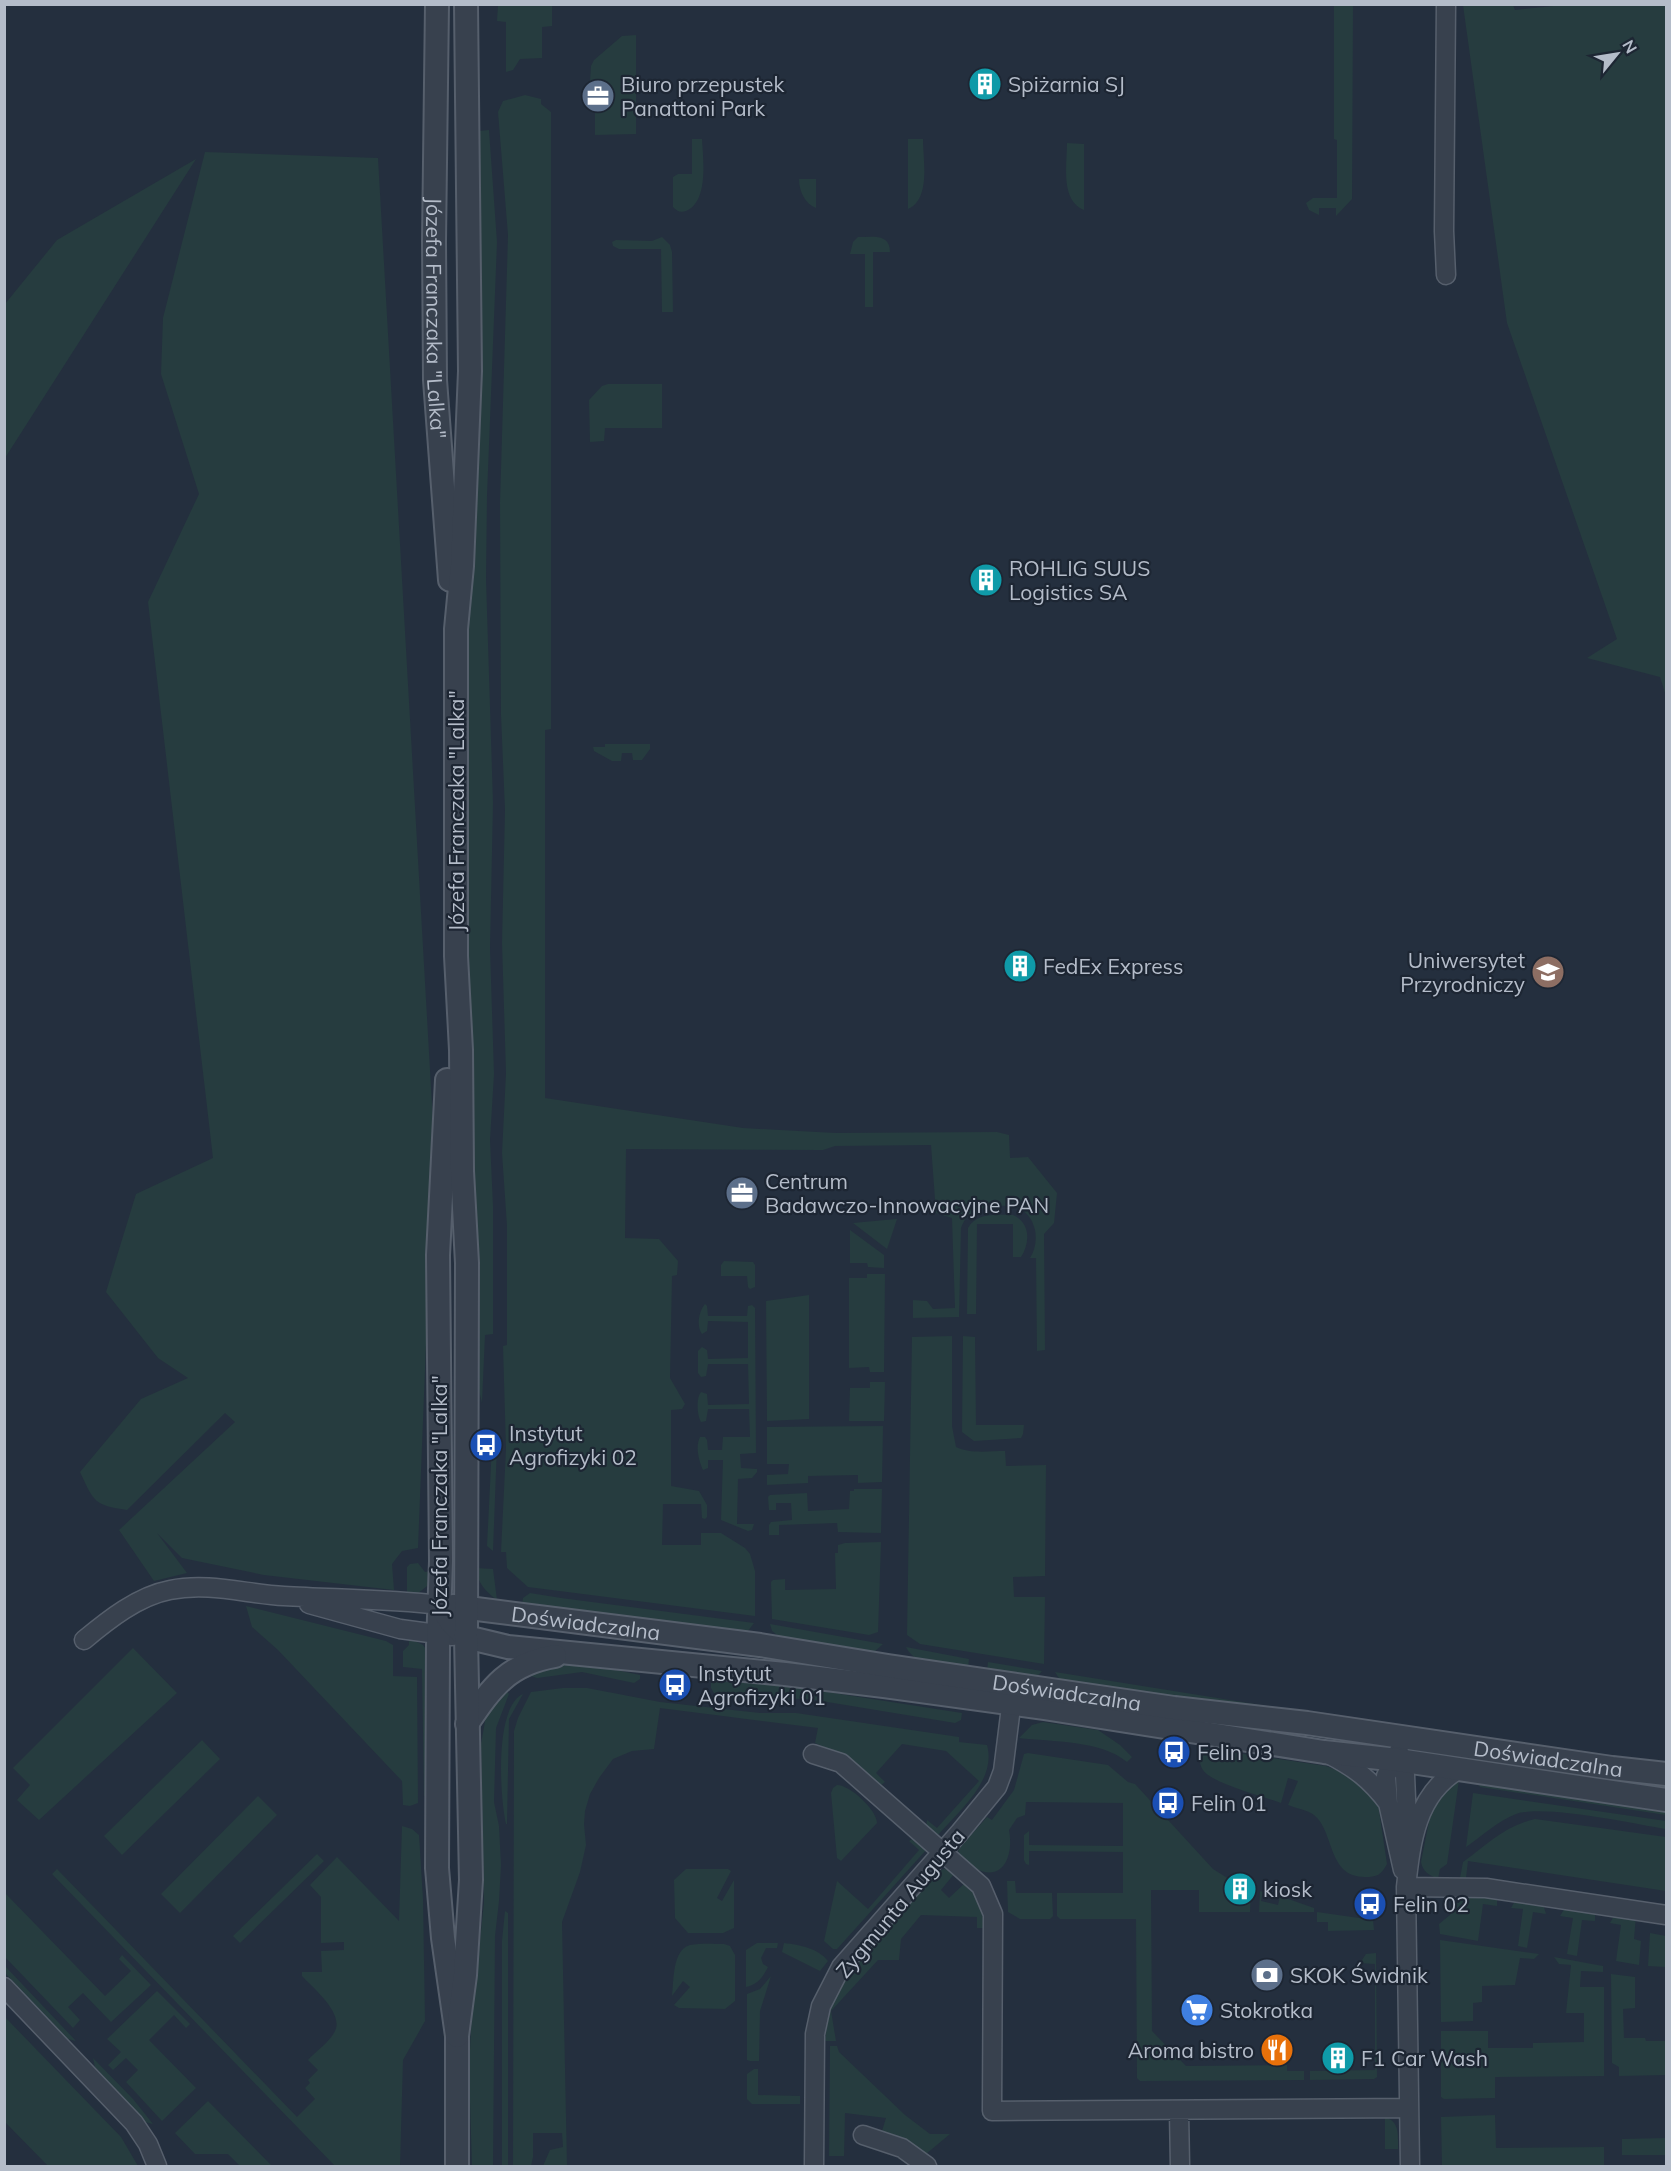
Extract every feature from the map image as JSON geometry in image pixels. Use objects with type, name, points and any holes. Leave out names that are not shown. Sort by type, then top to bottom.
[{"type":"street","name":"Józefa Franczaka \"Lalka\"","points":[[437,4],[435,380],[448,566],[456,629]]},
{"type":"street","name":"Józefa Franczaka \"Lalka\"","points":[[456,2166],[457,2036],[465,1975],[471,1880],[466,1637],[467,1263],[456,956],[456,629],[462,566],[470,371],[466,4]]},
{"type":"street","points":[[1446,4],[1444,231],[1446,275]]},
{"type":"street","name":"Józefa Franczaka \"Lalka\"","points":[[456,956],[448,1050],[438,1255],[440,1605],[437,1868],[443,1938],[457,2036]]},
{"type":"street","points":[[84,1640],[106,1622],[149,1597],[170,1590],[224,1588],[282,1596],[400,1600],[440,1605],[451,1622],[466,1637]]},
{"type":"street","points":[[282,1596],[400,1629],[466,1637]]},
{"type":"street","name":"Doświadczalna","points":[[440,1605],[760,1645],[886,1676],[1012,1694],[1324,1752],[1398,1760],[1666,1800]]},
{"type":"street","name":"Doświadczalna","points":[[466,1637],[508,1647],[569,1654],[785,1674],[886,1676]]},
{"type":"street","points":[[467,1724],[486,1696],[502,1678],[514,1670],[541,1659],[569,1654]]},
{"type":"street","name":"Doświadczalna","points":[[1012,1694],[1174,1708],[1401,1736],[1666,1774]]},
{"type":"street","name":"Zygmunta Augusta","points":[[814,2166],[815,2034],[821,2006],[841,1967],[997,1787],[1003,1771],[1012,1694]]},
{"type":"street","points":[[1401,1736],[1398,1760],[1386,1776],[1388,1803],[1406,1887]]},
{"type":"street","name":"Doświadczalna","points":[[1324,1752],[1374,1784],[1388,1803]]},
{"type":"street","points":[[813,1754],[841,1763],[981,1886],[993,1914],[992,2110],[1179,2111],[1409,2108]]},
{"type":"street","points":[[1398,1760],[1404,1768],[1407,1821],[1411,1840]]},
{"type":"street","points":[[1410,2166],[1406,1887],[1411,1840],[1431,1792],[1443,1779],[1458,1770]]},
{"type":"street","points":[[1406,1887],[1486,1888],[1666,1916]]},
{"type":"street","points":[[4,1987],[134,2124],[148,2144],[157,2166]]},
{"type":"street","points":[[1179,2111],[1180,2166]]},
{"type":"street","points":[[862,2135],[902,2148],[927,2166]]},
{"type":"green space","points":[[498,5],[552,5],[552,26],[542,27],[542,58],[520,59],[513,70],[506,72],[506,22],[497,21]]},
{"type":"green space","points":[[1334,5],[1353,5],[1352,199],[1336,216],[1336,208],[1319,208],[1319,215],[1309,210],[1306,203],[1313,198],[1337,198],[1337,140],[1334,139]]},
{"type":"green space","points":[[1463,5],[1513,5],[1515,10],[1563,5],[1666,5],[1666,696],[1660,677],[1587,658],[1617,639],[1507,323]]},
{"type":"green space","points":[[636,35],[636,134],[595,135],[595,110],[606,110],[606,83],[590,82],[591,66],[594,60],[622,36]]},
{"type":"green space","points":[[525,95],[541,99],[541,104],[551,112],[551,729],[545,730],[545,1098],[743,1128],[835,1133],[997,1132],[1009,1135],[1010,1158],[1028,1157],[1057,1193],[1054,1223],[1044,1234],[1045,1350],[1037,1351],[1036,1258],[1030,1258],[1035,1245],[1035,1230],[1026,1213],[1012,1206],[994,1206],[976,1210],[962,1225],[959,1317],[913,1318],[913,1300],[927,1301],[933,1309],[955,1308],[952,1218],[936,1213],[931,1145],[835,1146],[823,1150],[626,1149],[625,1238],[659,1239],[678,1261],[677,1275],[672,1276],[670,1378],[685,1404],[682,1409],[671,1410],[671,1486],[699,1491],[707,1505],[705,1519],[702,1518],[701,1504],[663,1504],[662,1545],[701,1545],[701,1533],[721,1533],[745,1548],[750,1554],[755,1571],[755,1616],[528,1587],[507,1568],[506,1552],[501,1552],[506,1449],[503,1346],[507,1345],[507,1226],[502,1153],[506,1073],[502,943],[505,810],[501,715],[500,503],[508,235],[498,112],[503,101]]},
{"type":"green space","points":[[489,130],[497,242],[486,579],[493,803],[490,948],[494,1074],[490,1140],[493,1206],[493,1334],[485,1335],[482,1403],[474,1369],[468,956],[468,628],[481,391],[479,131]]},
{"type":"green space","points":[[692,139],[702,139],[703,179],[698,199],[693,206],[680,212],[673,207],[673,177],[678,174],[692,174]]},
{"type":"green space","points":[[908,139],[923,139],[924,178],[920,197],[908,209]]},
{"type":"green space","points":[[1067,143],[1084,144],[1084,210],[1076,205],[1068,190],[1066,181]]},
{"type":"green space","points":[[205,152],[378,158],[434,1140],[418,1548],[402,1551],[392,1564],[394,1590],[264,1575],[182,1558],[157,1533],[187,1573],[154,1581],[119,1530],[235,1422],[225,1413],[127,1510],[101,1504],[96,1500],[80,1472],[141,1399],[188,1378],[158,1358],[106,1292],[136,1194],[213,1158],[148,602],[199,494],[161,374],[163,318]]},
{"type":"green space","points":[[196,159],[5,458],[5,304],[57,240]]},
{"type":"green space","points":[[799,179],[816,179],[816,208],[803,196]]},
{"type":"green space","points":[[662,237],[670,245],[672,252],[673,312],[662,312],[661,249],[619,249],[613,246],[612,242],[616,240],[652,241]]},
{"type":"green space","points":[[858,237],[879,237],[884,239],[889,246],[890,252],[873,252],[873,307],[865,307],[865,254],[850,254],[853,242]]},
{"type":"green space","points":[[662,384],[662,428],[605,428],[604,441],[590,442],[589,400],[602,386]]},
{"type":"green space","points":[[605,744],[650,744],[650,749],[642,760],[633,760],[632,753],[622,753],[621,761],[612,761],[594,751],[593,747],[605,747]]},
{"type":"green space","points":[[1013,1215],[1026,1228],[1026,1246],[1021,1257],[1013,1257],[1013,1224],[977,1224],[976,1314],[967,1314],[968,1228],[982,1217]]},
{"type":"green space","points":[[896,1219],[887,1249],[853,1223]]},
{"type":"green space","points":[[850,1230],[884,1255],[884,1268],[868,1267],[867,1263],[850,1263]]},
{"type":"green space","points":[[724,1261],[753,1262],[755,1287],[750,1289],[748,1287],[747,1276],[721,1276],[721,1265]]},
{"type":"green space","points":[[867,1274],[885,1274],[884,1372],[870,1372],[869,1367],[849,1368],[849,1278],[867,1278]]},
{"type":"green space","points":[[809,1295],[809,1419],[767,1421],[766,1301]]},
{"type":"green space","points":[[705,1304],[708,1316],[747,1316],[748,1306],[752,1305],[755,1308],[756,1453],[740,1454],[741,1468],[757,1469],[757,1472],[752,1478],[738,1479],[737,1524],[754,1524],[752,1530],[748,1531],[721,1520],[723,1460],[708,1460],[708,1468],[703,1470],[698,1449],[700,1437],[705,1437],[707,1440],[708,1450],[722,1450],[723,1437],[750,1437],[749,1409],[708,1409],[706,1421],[701,1422],[698,1398],[701,1392],[707,1394],[708,1405],[749,1404],[748,1364],[708,1364],[706,1376],[701,1377],[698,1373],[698,1351],[702,1347],[707,1350],[708,1359],[748,1358],[748,1322],[708,1321],[707,1331],[702,1334],[699,1319]]},
{"type":"green space","points":[[952,1336],[952,1426],[956,1447],[973,1451],[1005,1451],[1006,1466],[1046,1465],[1045,1576],[1013,1577],[1014,1597],[1045,1597],[1044,1664],[920,1644],[907,1635],[912,1337]]},
{"type":"green space","points":[[963,1336],[975,1337],[976,1425],[1024,1425],[1021,1438],[974,1441],[962,1432]]},
{"type":"green space","points":[[870,1382],[885,1382],[884,1421],[849,1421],[850,1388],[870,1388]]},
{"type":"green space","points":[[883,1426],[882,1482],[858,1483],[858,1475],[808,1476],[808,1483],[767,1485],[767,1475],[788,1474],[789,1464],[767,1464],[767,1427]]},
{"type":"green space","points":[[492,1445],[497,1445],[493,1551],[487,1546]]},
{"type":"green space","points":[[882,1489],[881,1533],[838,1532],[837,1523],[779,1525],[779,1535],[769,1535],[771,1522],[792,1520],[791,1503],[776,1503],[776,1510],[769,1510],[768,1497],[770,1495],[807,1493],[808,1511],[849,1509],[850,1491]]},
{"type":"green space","points":[[881,1542],[878,1632],[869,1635],[772,1619],[771,1582],[773,1580],[785,1579],[785,1590],[836,1589],[835,1553],[838,1553],[838,1545]]},
{"type":"green space","points":[[418,1563],[425,1572],[431,1571],[431,1583],[417,1594],[407,1594],[407,1567]]},
{"type":"green space","points":[[475,1568],[493,1569],[497,1600],[483,1586]]},
{"type":"green space","points":[[530,1593],[754,1623],[748,1631],[743,1632],[522,1605],[523,1598]]},
{"type":"green space","points":[[246,1606],[386,1641],[393,1645],[393,1676],[417,1677],[418,1803],[410,1806],[403,1805],[402,1781],[278,1650],[252,1627]]},
{"type":"green space","points":[[770,1624],[883,1644],[873,1653],[781,1638],[772,1631]]},
{"type":"green space","points":[[409,1638],[423,1645],[431,1656],[429,1792],[424,1797],[422,1669],[403,1667],[403,1651],[409,1645]]},
{"type":"green space","points":[[906,1647],[969,1659],[968,1669],[924,1662],[911,1654]]},
{"type":"green space","points":[[133,1648],[177,1693],[39,1820],[17,1800],[30,1785],[13,1768]]},
{"type":"green space","points":[[988,1662],[1042,1671],[1035,1679],[987,1671]]},
{"type":"green space","points":[[571,1664],[602,1667],[640,1675],[640,1679],[634,1683],[582,1672],[537,1678],[522,1673],[543,1666]]},
{"type":"green space","points":[[1055,1672],[1367,1720],[1405,1728],[1062,1683]]},
{"type":"green space","points":[[761,1678],[827,1692],[962,1713],[961,1720],[955,1723],[809,1699],[730,1698],[715,1695],[711,1688],[711,1682]]},
{"type":"green space","points":[[503,1687],[509,1694],[496,1728],[494,1802],[499,1826],[501,1865],[495,1936],[493,2166],[472,2166],[469,2071],[471,2028],[484,1902],[481,1744],[487,1710]]},
{"type":"green space","points":[[587,1688],[660,1702],[760,1713],[796,1713],[959,1737],[959,1742],[987,1745],[989,1758],[987,1770],[974,1794],[935,1836],[926,1828],[927,1820],[937,1828],[979,1781],[946,1751],[902,1744],[876,1773],[885,1782],[880,1786],[841,1757],[815,1743],[818,1728],[660,1708],[654,1749],[632,1751],[613,1759],[590,1794],[585,1811],[586,1845],[580,1872],[562,1922],[567,2166],[543,2166],[550,2150],[563,2147],[562,2133],[533,2133],[531,2166],[513,2166],[514,1731],[531,1692]]},
{"type":"green space","points":[[523,1694],[509,1719],[506,1824],[501,1775],[503,1734],[507,1716],[514,1702]]},
{"type":"green space","points":[[1043,1722],[1098,1730],[1120,1745],[1132,1757],[1127,1762],[1116,1755],[1090,1746],[1019,1738],[1032,1725]]},
{"type":"green space","points":[[202,1740],[220,1759],[122,1855],[104,1836]]},
{"type":"green space","points":[[1202,1748],[1326,1766],[1350,1775],[1371,1794],[1378,1804],[1387,1864],[1385,1868],[1378,1875],[1369,1877],[1353,1875],[1344,1870],[1333,1852],[1321,1823],[1311,1813],[1288,1805],[1298,1781],[1288,1778],[1281,1803],[1239,1789],[1216,1780],[1203,1770],[1200,1762]]},
{"type":"green space","points":[[1024,1754],[1108,1765],[1128,1782],[1135,1784],[1213,1869],[1237,1884],[1235,1891],[1243,1894],[1246,1887],[1251,1889],[1250,1912],[1199,1912],[1199,1890],[1151,1890],[1152,2031],[1186,2066],[1287,2065],[1287,2071],[1304,2071],[1304,2080],[1140,2081],[1137,2078],[1136,1919],[1060,1919],[1057,1916],[1057,1893],[1123,1893],[1123,1852],[1029,1851],[1029,1865],[1024,1860],[1024,1835],[1029,1831],[1029,1845],[1123,1846],[1123,1803],[1026,1802],[1025,1815],[1017,1818],[1009,1830],[1008,1857],[999,1870],[992,1872],[983,1872],[970,1865],[962,1858],[958,1850],[987,1817],[992,1820],[1014,1790]]},
{"type":"green space","points":[[1476,1779],[1666,1807],[1666,1815],[1480,1787]]},
{"type":"green space","points":[[1459,1780],[1447,1864],[1440,1869],[1438,1879],[1427,1873],[1421,1862],[1434,1797]]},
{"type":"green space","points":[[837,1785],[849,1789],[862,1799],[873,1812],[877,1823],[841,1861],[837,1858],[831,1793]]},
{"type":"green space","points":[[1473,1793],[1666,1821],[1666,1829],[1567,1813],[1529,1812],[1516,1814],[1503,1821],[1466,1847]]},
{"type":"green space","points":[[258,1796],[277,1815],[180,1913],[161,1894]]},
{"type":"green space","points":[[1535,1819],[1666,1837],[1666,1891],[1468,1861],[1466,1878],[1460,1878],[1463,1862],[1505,1831]]},
{"type":"green space","points":[[402,1826],[412,1829],[419,1835],[423,1899],[425,2021],[403,2060],[400,2166],[335,2166],[52,1874],[57,1869],[297,2117],[315,2099],[305,2088],[310,2083],[308,2080],[318,2070],[308,2060],[330,2039],[337,2024],[326,2001],[302,1976],[302,1972],[322,1972],[321,1951],[344,1950],[344,1942],[321,1943],[321,1897],[310,1885],[337,1857],[399,1921]]},
{"type":"green space","points":[[914,1838],[927,1849],[837,1949],[833,1949],[824,1941],[837,1881],[868,1909],[919,1850],[909,1841]]},
{"type":"green space","points":[[317,1854],[324,1861],[240,1943],[233,1936]]},
{"type":"green space","points":[[948,1868],[954,1874],[941,1890],[949,1898],[965,1883],[972,1882],[989,1928],[977,1928],[977,1917],[921,1915],[901,1939],[899,1960],[878,1960],[831,2011],[836,2041],[825,2041],[829,2008],[843,1981],[938,1871]]},
{"type":"green space","points":[[686,1869],[728,1869],[731,1871],[717,1898],[722,1901],[734,1880],[734,1928],[723,1933],[688,1933],[675,1918],[674,1880]]},
{"type":"green space","points":[[1007,1881],[1015,1881],[1016,1893],[1052,1893],[1053,1916],[1050,1919],[1020,1919],[1008,1912]]},
{"type":"green space","points":[[1260,1891],[1263,1892],[1261,1901],[1278,1905],[1280,1896],[1314,1908],[1314,1912],[1259,1912]]},
{"type":"green space","points":[[6,1894],[105,1996],[131,1971],[119,1959],[122,1955],[151,1985],[111,2022],[83,1993],[68,2007],[80,2020],[73,2028],[5,1957],[4,1895]]},
{"type":"green space","points":[[1459,1896],[1491,1896],[1497,1900],[1497,1906],[1483,1904],[1478,1941],[1440,1934],[1439,1924],[1450,1915],[1454,1903],[1459,1903]]},
{"type":"green space","points":[[1515,1901],[1543,1904],[1546,1914],[1533,1912],[1527,1948],[1518,1946],[1523,1909],[1511,1908]]},
{"type":"green space","points":[[1565,1908],[1592,1911],[1595,1915],[1595,1921],[1582,1920],[1577,1956],[1567,1954],[1573,1918],[1560,1916]]},
{"type":"green space","points":[[505,1911],[508,1913],[508,2166],[502,2166],[502,1941]]},
{"type":"green space","points":[[1317,1912],[1373,1920],[1374,1930],[1328,1931],[1328,1922],[1317,1922]]},
{"type":"green space","points":[[1615,1914],[1636,1916],[1634,1939],[1641,1941],[1639,1965],[1616,1961],[1621,1925],[1610,1923]]},
{"type":"green space","points":[[1650,1933],[1666,1936],[1666,1967],[1648,1966]]},
{"type":"green space","points":[[1440,1940],[1539,1954],[1534,1959],[1520,1958],[1515,1985],[1482,1986],[1482,2002],[1473,2003],[1473,2021],[1441,2022]]},
{"type":"green space","points":[[757,1943],[778,1943],[777,1948],[766,1948],[761,1958],[763,1964],[768,1967],[762,1977],[746,1987],[746,1950]]},
{"type":"green space","points":[[784,1943],[814,1950],[828,1961],[820,1971],[782,1952]]},
{"type":"green space","points":[[724,1944],[730,1946],[735,1955],[735,2001],[725,2009],[679,2008],[674,2005],[690,1987],[683,1981],[672,1996],[677,1959],[684,1948],[690,1945]]},
{"type":"green space","points":[[1376,1953],[1377,2077],[1374,2079],[1310,2080],[1310,2071],[1375,2070],[1375,1964],[1360,1963],[1366,1954]]},
{"type":"green space","points":[[1554,1957],[1603,1966],[1603,1972],[1581,1971],[1580,1987],[1604,1987],[1604,2076],[1495,2077],[1495,2098],[1444,2099],[1441,2097],[1441,2031],[1488,2031],[1488,2048],[1533,2048],[1533,2043],[1584,2042],[1584,2013],[1566,2013],[1571,1965],[1559,1964]]},
{"type":"green space","points":[[5,1966],[76,2041],[68,2039],[5,1973]]},
{"type":"green space","points":[[1611,1974],[1635,1977],[1635,2008],[1623,2009],[1624,2038],[1666,2041],[1666,2075],[1619,2076],[1619,2067],[1612,2063]]},
{"type":"green space","points":[[771,1976],[760,2011],[759,2061],[750,2061],[747,2060],[747,1994],[760,1989]]},
{"type":"green space","points":[[157,1991],[190,2024],[186,2028],[174,2015],[149,2040],[196,2088],[162,2121],[126,2082],[138,2070],[126,2058],[113,2070],[108,2065],[121,2052],[107,2039]]},
{"type":"green space","points":[[4,2016],[121,2137],[138,2166],[48,2166],[5,2122]]},
{"type":"green space","points":[[830,2046],[837,2046],[839,2052],[905,2115],[930,2134],[950,2134],[926,2154],[895,2135],[882,2131],[886,2118],[845,2113],[844,2156],[829,2156]]},
{"type":"green space","points":[[93,2058],[133,2099],[153,2124],[145,2122],[95,2067]]},
{"type":"green space","points":[[758,2069],[758,2095],[800,2096],[800,2104],[752,2104],[747,2099],[747,2074]]},
{"type":"green space","points":[[208,2101],[272,2166],[240,2166],[228,2154],[195,2154],[175,2133]]},
{"type":"green space","points":[[1495,2115],[1496,2148],[1604,2147],[1604,2166],[1442,2166],[1441,2117]]},
{"type":"green space","points":[[1385,2117],[1396,2126],[1398,2149],[1385,2149]]},
{"type":"green space","points":[[1666,2138],[1666,2155],[1622,2155],[1622,2139]]},
{"type":"place","name":"Spiżarnia SJ","points":[[985,84]]},
{"type":"place","name":"Biuro przepustek Panattoni Park","points":[[598,96]]},
{"type":"place","name":"ROHLIG SUUS Logistics SA","points":[[986,580]]},
{"type":"place","name":"FedEx Express","points":[[1020,966]]},
{"type":"place","name":"Uniwersytet Przyrodniczy","points":[[1548,972]]},
{"type":"place","name":"Centrum Badawczo-Innowacyjne PAN","points":[[742,1193]]},
{"type":"place","name":"Instytut Agrofizyki 02","points":[[486,1445]]},
{"type":"place","name":"Instytut Agrofizyki 01","points":[[675,1685]]},
{"type":"place","name":"Felin 03","points":[[1174,1752]]},
{"type":"place","name":"Felin 01","points":[[1168,1803]]},
{"type":"place","name":"kiosk","points":[[1240,1889]]},
{"type":"place","name":"Felin 02","points":[[1370,1904]]},
{"type":"place","name":"SKOK Świdnik","points":[[1267,1975]]},
{"type":"place","name":"Stokrotka","points":[[1197,2010]]},
{"type":"place","name":"Aroma bistro","points":[[1277,2050]]},
{"type":"place","name":"F1 Car Wash","points":[[1338,2058]]}]
